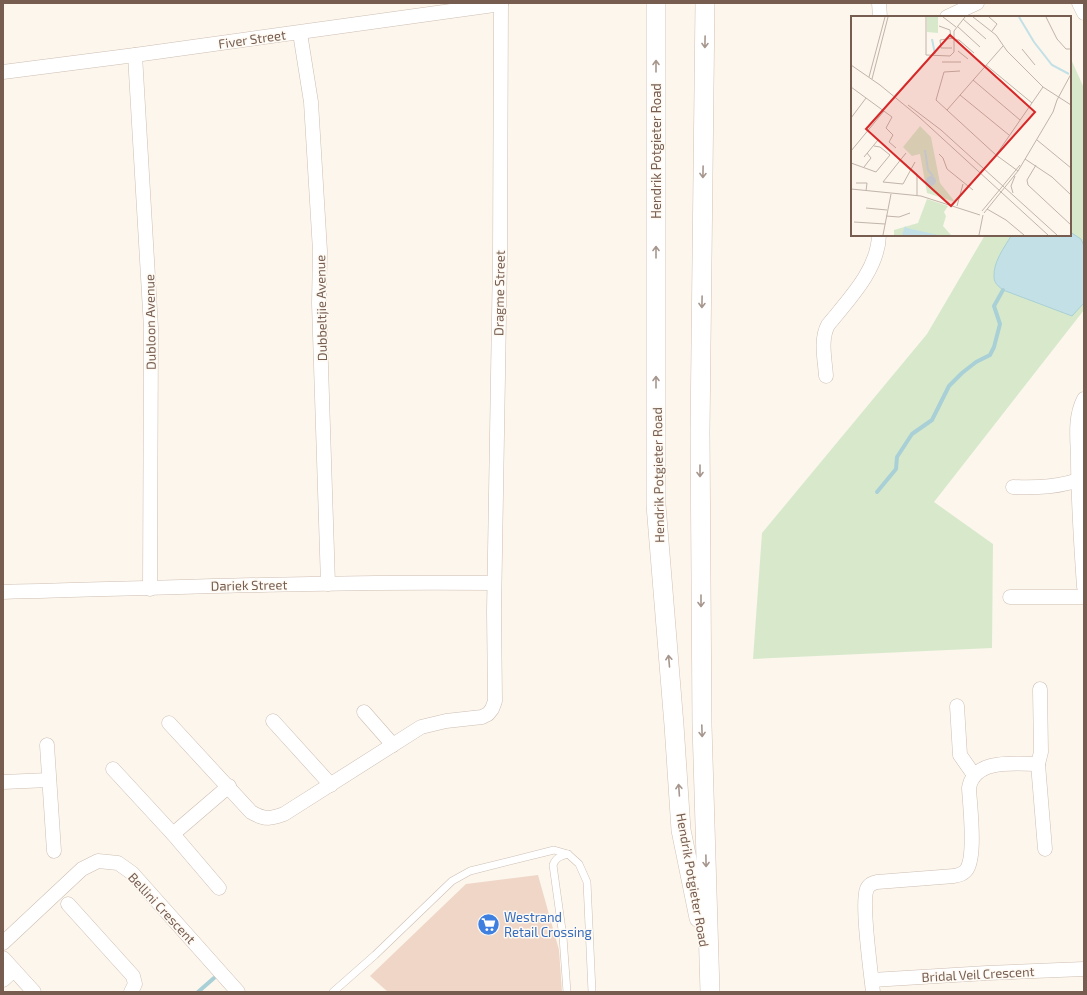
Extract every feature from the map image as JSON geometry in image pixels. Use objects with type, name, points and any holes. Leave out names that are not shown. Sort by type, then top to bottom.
[{"type":"main road","name":"Hendrik Potgieter Road","points":[[656,3],[656,505],[681,830],[709,966]]},
{"type":"main road","name":"Hendrik Potgieter Road","points":[[705,3],[700,440],[702,725],[710,992]]},
{"type":"street","points":[[879,3],[880,16]]},
{"type":"street","points":[[948,16],[977,3]]},
{"type":"street","points":[[1079,3],[1084,12]]},
{"type":"street","name":"Fiver Street","points":[[3,72],[135,56],[501,4]]},
{"type":"street","name":"Dragme Street","points":[[393,745],[421,727],[446,721],[482,717],[488,714],[492,709],[494,701],[494,583],[500,257],[501,4]]},
{"type":"street","name":"Dubbeltjie Avenue","points":[[300,33],[311,102],[320,251],[319,303],[328,584]]},
{"type":"street","name":"Dubloon Avenue","points":[[135,56],[151,328],[150,589]]},
{"type":"street","points":[[826,376],[825,331],[869,271],[874,260],[879,236]]},
{"type":"street","points":[[1084,399],[1077,419],[1081,479],[1084,587]]},
{"type":"street","points":[[1013,487],[1033,488],[1054,486],[1081,479]]},
{"type":"street","name":"Dariek Street","points":[[3,592],[150,589],[230,585],[420,582],[494,583]]},
{"type":"street","points":[[1010,597],[1084,597]]},
{"type":"street","points":[[1040,689],[1041,752],[1038,764],[1045,849]]},
{"type":"street","points":[[956,706],[960,755],[974,775]]},
{"type":"street","points":[[169,723],[229,786],[251,812],[262,817],[271,818],[284,814],[393,745],[364,712]]},
{"type":"street","points":[[273,721],[330,785]]},
{"type":"street","points":[[47,745],[54,850]]},
{"type":"street","points":[[872,986],[865,909],[865,894],[870,884],[877,882],[954,876],[967,870],[972,851],[969,788],[970,781],[974,775],[987,767],[1038,764]]},
{"type":"street","points":[[113,769],[173,834],[219,888]]},
{"type":"street","points":[[3,782],[49,780]]},
{"type":"street","points":[[173,834],[229,786]]},
{"type":"street","name":"Bellini Crescent","points":[[4,941],[82,869],[98,861],[118,863],[132,874],[238,992]]},
{"type":"street","points":[[68,904],[133,976],[135,984],[131,992]]},
{"type":"street","points":[[3,958],[34,992]]},
{"type":"street","name":"Bridal Veil Crescent","points":[[872,986],[987,973],[1084,969]]},
{"type":"street","points":[[3,980],[14,970]]},
{"type":"lane","points":[[333,992],[375,955],[452,881],[470,871],[554,850],[568,854],[579,864],[587,882],[592,992]]},
{"type":"lane","points":[[567,992],[553,865],[555,860],[568,854]]},
{"type":"green space","points":[[1071,59],[1084,88],[1084,310],[934,502],[993,544],[992,648],[753,659],[762,533],[927,334],[984,236],[1071,236]]},
{"type":"water","points":[[1071,233],[1081,239],[1084,246],[1084,303],[1072,316],[1003,290],[998,286],[994,279],[995,266],[1011,236],[1071,236]]},
{"type":"building","name":"Westrand Retail Crossing","points":[[538,875],[559,950],[562,992],[388,992],[370,976],[466,884]]},
{"type":"waterway","points":[[877,492],[896,469],[897,457],[912,434],[932,420],[949,386],[976,362],[990,355],[994,347],[1000,324],[994,306],[1003,290]]},
{"type":"waterway","points":[[198,992],[214,978]]},
{"type":"place","name":"Westrand Retail Crossing","points":[[488,924]]}]
